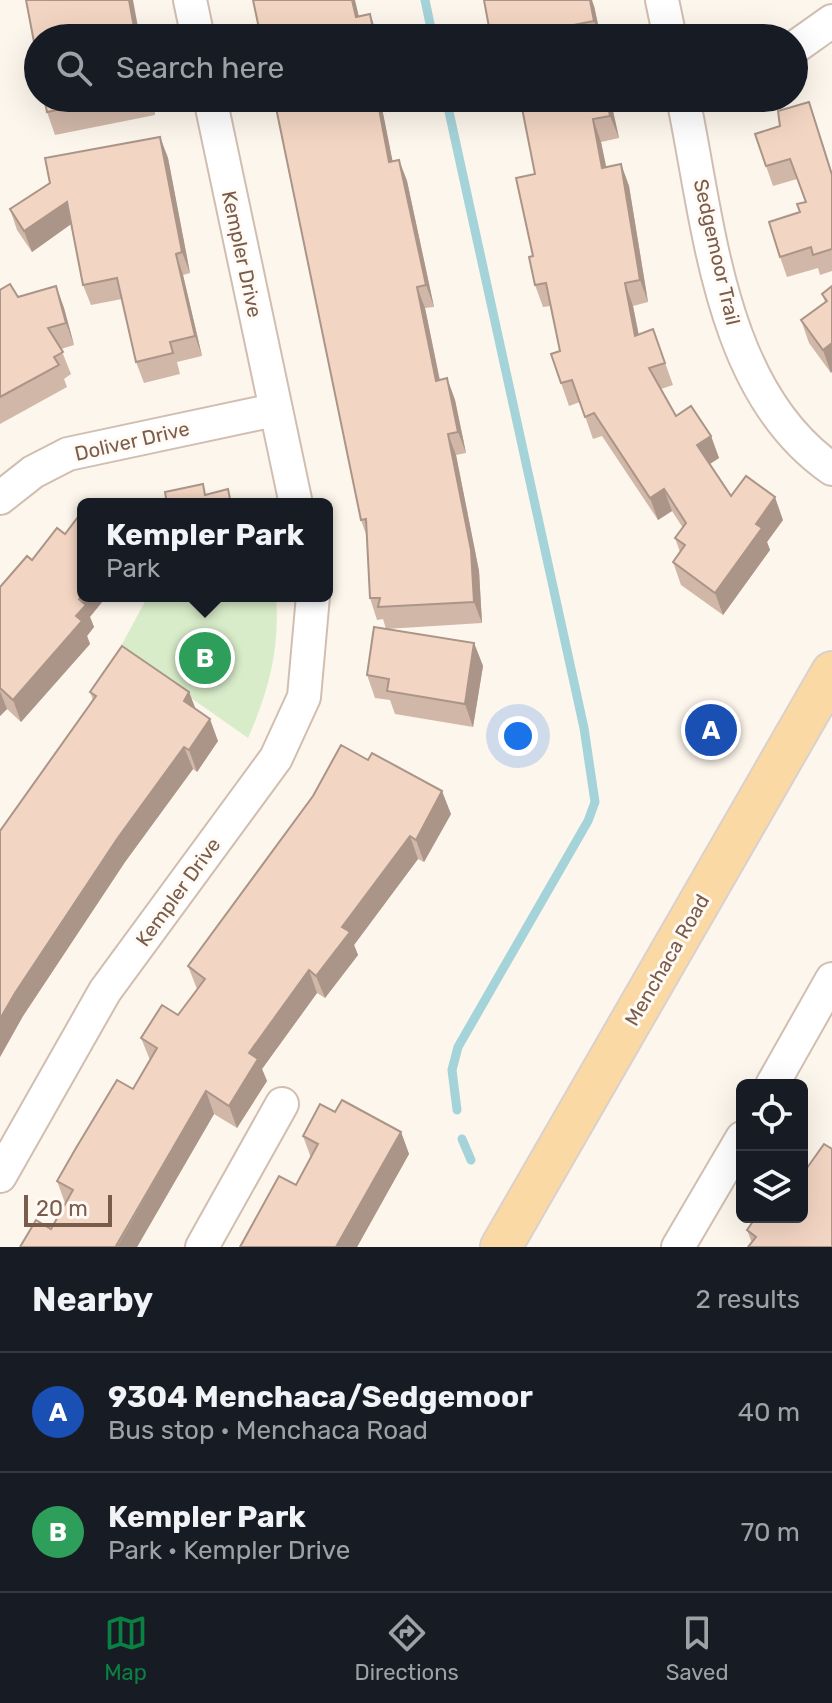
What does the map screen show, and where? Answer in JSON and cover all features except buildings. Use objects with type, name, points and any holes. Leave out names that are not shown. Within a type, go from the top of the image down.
[{"type":"main road","name":"Menchaca Road","points":[[501,1247],[832,672]]},
{"type":"street","points":[[190,0],[195,24]]},
{"type":"street","points":[[662,0],[667,24]]},
{"type":"street","points":[[808,38],[832,21]]},
{"type":"street","name":"Kempler Drive","points":[[213,112],[295,498]]},
{"type":"street","name":"Sedgemoor Trail","points":[[686,112],[728,313],[743,355],[776,415],[796,438],[832,469]]},
{"type":"street","name":"Doliver Drive","points":[[0,498],[33,472],[68,454],[274,410]]},
{"type":"street","name":"Kempler Drive","points":[[0,1176],[105,991],[276,758],[304,697],[312,602]]},
{"type":"street","points":[[775,1079],[832,979]]},
{"type":"street","points":[[202,1247],[282,1104]]},
{"type":"street","points":[[678,1247],[736,1148]]},
{"type":"green space","points":[[145,602],[276,602],[271,669],[248,738],[120,648]]},
{"type":"waterway","points":[[425,0],[430,24]]},
{"type":"waterway","points":[[449,112],[584,728],[595,802],[588,821],[458,1047],[452,1070],[457,1110]]},
{"type":"waterway","points":[[462,1139],[471,1160]]},
{"type":"place","name":"Kempler Park","points":[[205,658]]},
{"type":"place","name":"9304 Menchaca/Sedgemoor","points":[[711,730]]}]
